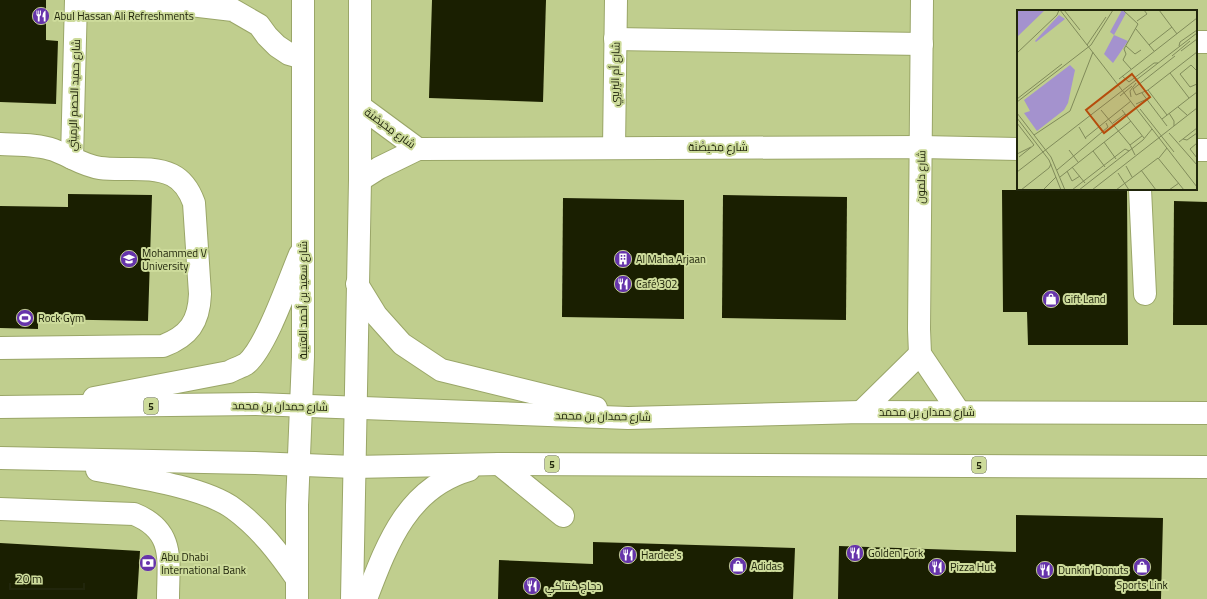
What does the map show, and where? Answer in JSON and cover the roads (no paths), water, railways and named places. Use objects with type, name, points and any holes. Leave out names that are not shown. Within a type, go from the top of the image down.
[{"type":"main road","name":"شارع سعيد بن أحمد العتيبة","points":[[297,589],[299,465],[302,407],[304,246],[303,0]]},
{"type":"main road","points":[[352,599],[361,107],[360,0]]},
{"type":"main road","name":"شارع أم اليِرَيبِي","points":[[614,148],[616,0]]},
{"type":"main road","name":"شارع دلمون","points":[[920,354],[922,0]]},
{"type":"main road","name":"شارع حميد الحصم الرميثي","points":[[0,144],[44,147],[72,158],[76,3],[182,4],[232,10],[259,25],[277,46],[289,54],[303,58]]},
{"type":"main road","points":[[615,39],[922,44]]},
{"type":"main road","name":"شارع مِحَيصْنَة","points":[[361,107],[418,149]]},
{"type":"main road","name":"شارع مِحَيصْنَة","points":[[360,180],[392,161],[418,149],[921,147],[1017,149]]},
{"type":"main road","points":[[0,348],[163,346],[176,341],[187,333],[195,321],[200,308],[195,215],[190,192],[183,183],[174,176],[163,172],[99,168],[72,158]]},
{"type":"main road","points":[[1140,190],[1145,294]]},
{"type":"main road","points":[[50,408],[116,392],[229,372],[246,364],[257,350],[266,334],[304,246]]},
{"type":"main road","points":[[357,284],[376,315],[402,344],[441,370],[568,400],[628,418]]},
{"type":"main road","points":[[861,412],[920,354],[959,412]]},
{"type":"main road","name":"شارع حمدان بن محمد","points":[[0,407],[50,408],[256,404],[302,407],[355,407],[628,418],[861,412],[1207,413]]},
{"type":"main road","name":"5","points":[[0,458],[354,467],[494,465],[1207,467]]},
{"type":"main road","points":[[47,459],[143,479],[213,497],[234,508],[250,522],[277,551],[297,589]]},
{"type":"main road","points":[[366,599],[392,539],[408,511],[421,496],[440,482],[457,474],[494,465],[563,516]]},
{"type":"main road","points":[[0,509],[134,514],[147,519],[158,529],[165,541],[168,557],[168,599]]},
{"type":"place","name":"Abul Hassan Ali Refreshments","points":[[41,16]]},
{"type":"place","name":"Mohammed V University","points":[[129,259]]},
{"type":"place","name":"Al Maha Arjaan","points":[[623,259]]},
{"type":"place","name":"Café 302","points":[[623,284]]},
{"type":"place","name":"Gift Land","points":[[1051,299]]},
{"type":"place","name":"Rock Gym","points":[[25,318]]},
{"type":"place","name":"Golden Fork","points":[[855,553]]},
{"type":"place","name":"Hardee's","points":[[628,555]]},
{"type":"place","name":"Abu Dhabi International Bank","points":[[148,563]]},
{"type":"place","name":"Adidas","points":[[738,566]]},
{"type":"place","name":"Pizza Hut","points":[[937,567]]},
{"type":"place","name":"Sports Link","points":[[1142,567]]},
{"type":"place","name":"Dunkin' Donuts","points":[[1045,570]]},
{"type":"place","name":"دجاج كنتاكي","points":[[532,586]]}]
